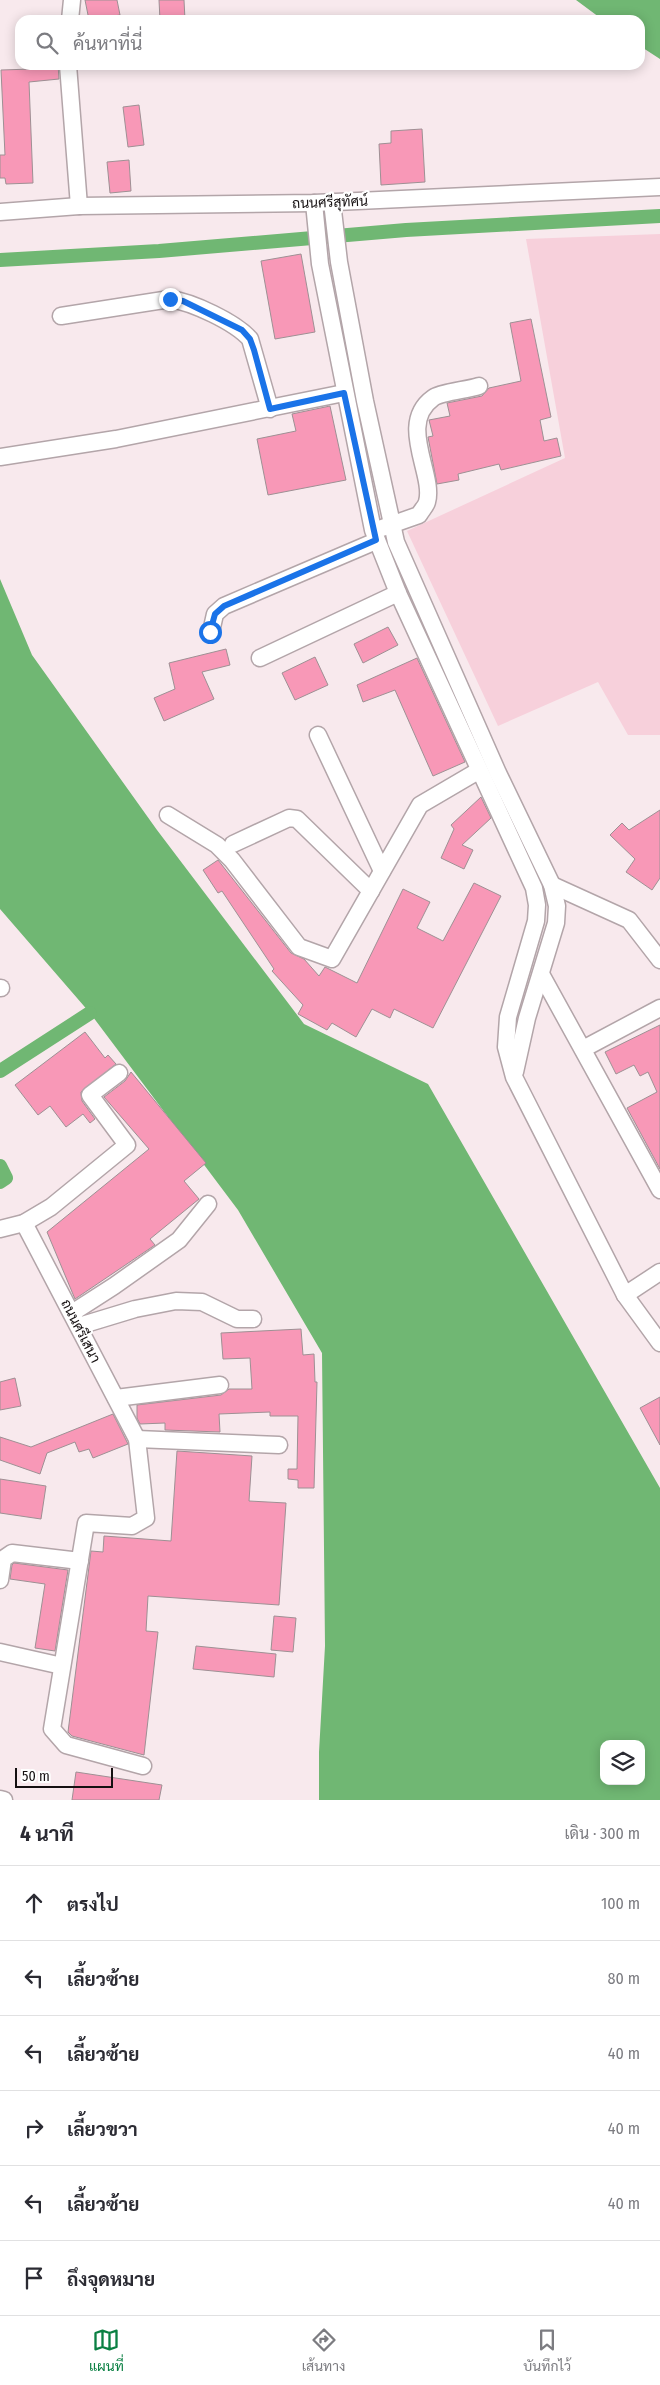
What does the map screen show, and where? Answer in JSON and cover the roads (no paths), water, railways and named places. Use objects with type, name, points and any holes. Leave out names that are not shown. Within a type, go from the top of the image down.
[{"type":"street","points":[[70,15],[72,0]]},
{"type":"street","points":[[68,70],[79,206]]},
{"type":"street","name":"ถนนศรีสุทัศน์","points":[[0,212],[79,206],[314,203],[660,187]]},
{"type":"street","points":[[332,202],[339,262],[391,526],[417,595],[552,884],[557,906],[556,923],[527,1018],[514,1077]]},
{"type":"street","points":[[314,203],[320,264],[344,393],[374,535],[478,771],[534,888],[537,905],[536,921],[508,1016],[506,1047],[514,1077],[624,1295],[660,1343]]},
{"type":"street","points":[[61,316],[170,299],[183,301],[242,330],[250,339],[270,409]]},
{"type":"street","points":[[210,632],[215,614],[224,606],[391,526],[419,515],[427,501],[417,440],[418,422],[424,407],[435,396],[479,386]]},
{"type":"street","points":[[0,456],[116,439],[344,393]]},
{"type":"street","points":[[260,658],[398,593]]},
{"type":"street","points":[[318,735],[382,871]]},
{"type":"street","points":[[168,815],[217,844],[299,947],[332,959],[420,805],[478,771]]},
{"type":"street","points":[[233,844],[289,818],[297,819],[371,892]]},
{"type":"street","points":[[552,884],[630,920],[660,960]]},
{"type":"street","points":[[541,974],[583,1049],[655,1169],[660,1190]]},
{"type":"street","points":[[583,1049],[660,1008]]},
{"type":"street","points":[[0,1229],[24,1223],[51,1207],[127,1146],[90,1096],[119,1073]]},
{"type":"street","points":[[75,1319],[114,1286],[179,1240],[208,1204]]},
{"type":"street","name":"ถนนศรีเสนา","points":[[24,1223],[137,1439]]},
{"type":"street","points":[[624,1295],[660,1272]]},
{"type":"street","points":[[75,1319],[176,1301],[202,1302],[238,1319],[253,1319]]},
{"type":"street","points":[[116,1398],[220,1384]]},
{"type":"street","points":[[143,1766],[66,1745],[52,1729],[86,1523],[132,1526],[146,1518],[137,1439],[279,1445]]},
{"type":"street","points":[[0,1580],[3,1559],[12,1553],[80,1561]]},
{"type":"street","points":[[0,1652],[62,1666]]},
{"type":"street","points":[[0,1799],[4,1800]]},
{"type":"waterway","points":[[0,260],[159,251],[406,230],[660,216]]},
{"type":"waterway","points":[[0,1071],[90,1013]]},
{"type":"waterway","points":[[0,1166],[6,1178],[0,1182]]}]
